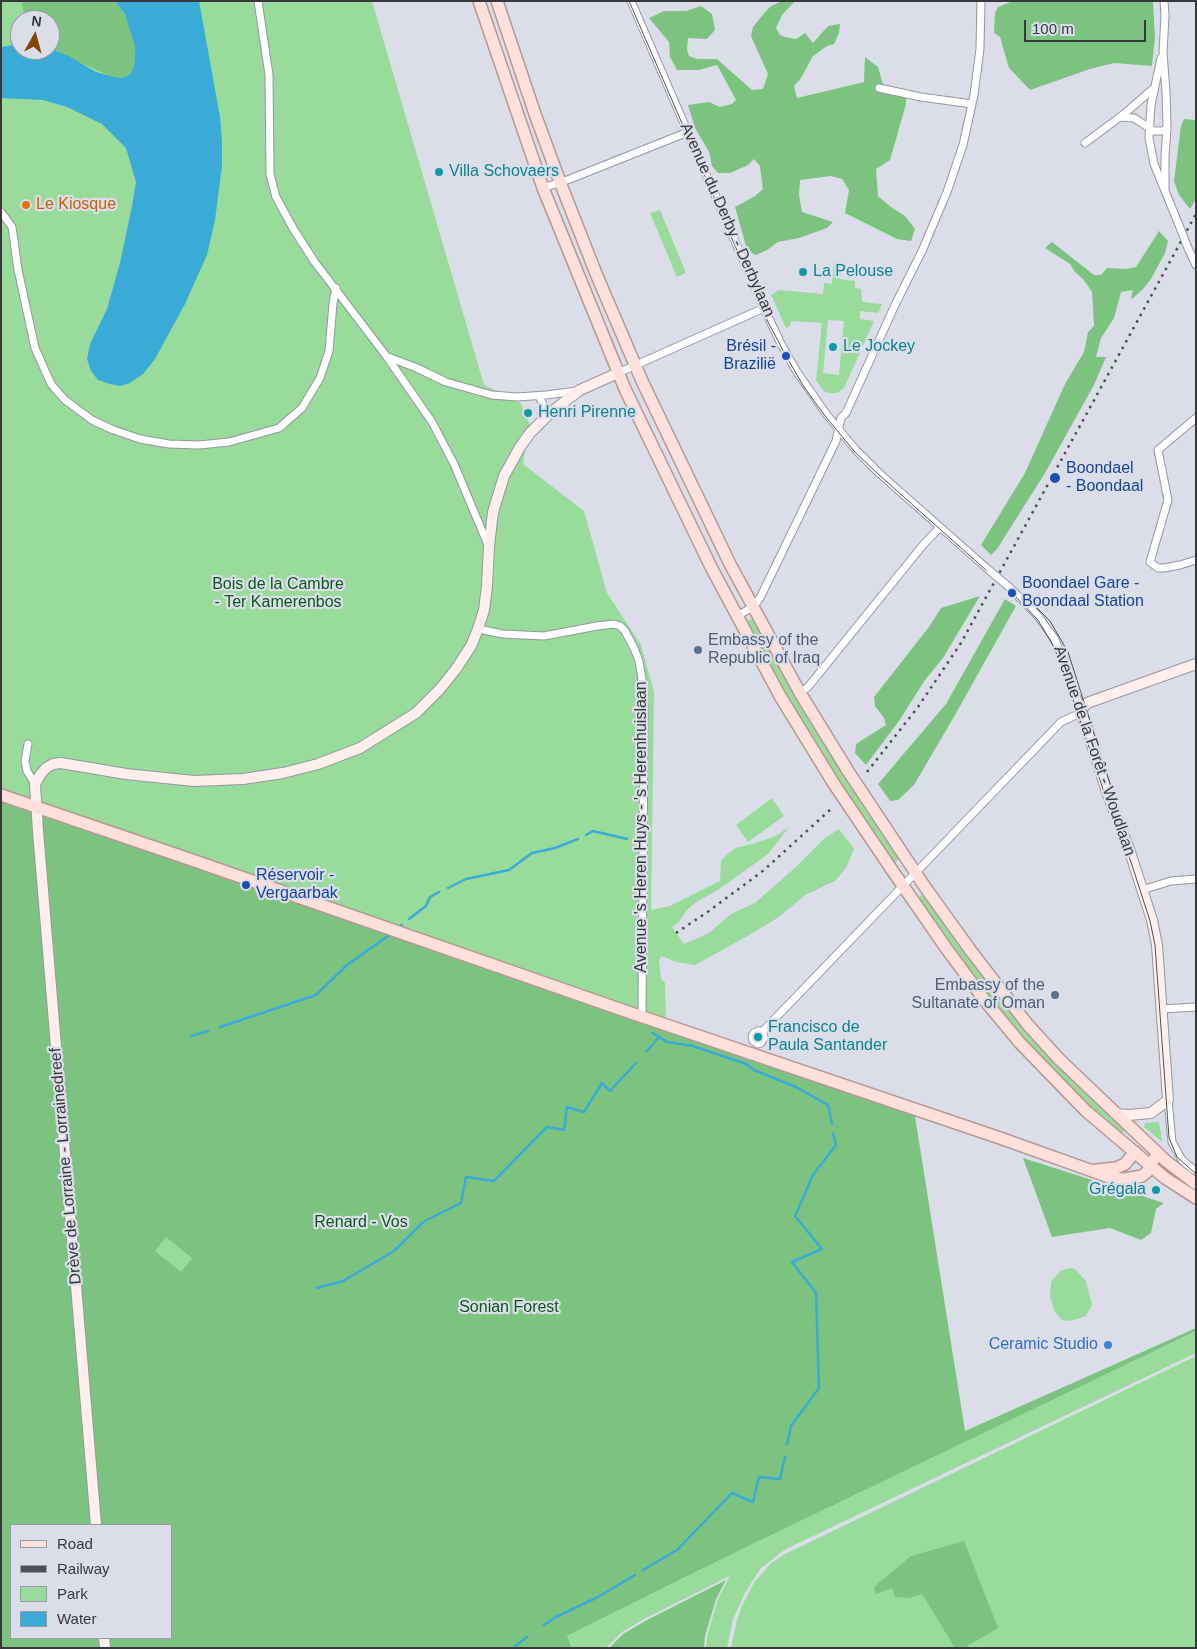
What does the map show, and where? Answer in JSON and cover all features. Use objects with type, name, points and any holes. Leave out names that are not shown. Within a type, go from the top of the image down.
[{"type":"main road","points":[[479,1],[543,188],[618,373],[679,503],[780,696],[903,887],[946,948],[1020,1044],[1086,1111],[1164,1178],[1196,1198]]},
{"type":"main road","points":[[497,1],[560,182],[635,366],[694,493],[752,607],[800,693],[848,771],[916,873],[1028,1025],[1059,1059],[1116,1114],[1182,1175],[1196,1184]]},
{"type":"main road","points":[[1,795],[1095,1170],[1112,1178],[1125,1179],[1142,1176],[1154,1161],[1155,1150]]},
{"type":"main road","points":[[1095,1170],[1116,1168],[1125,1164],[1136,1152],[1155,1150]]},
{"type":"street","points":[[258,1],[269,75],[270,174],[282,211],[314,261],[387,357],[432,422],[454,464],[489,546]]},
{"type":"street","name":"Avenue du Derby - Derbylaan","points":[[631,1],[764,308],[797,372],[838,430]]},
{"type":"street","points":[[737,616],[752,607],[760,598],[836,441],[841,418],[846,413],[895,305],[922,252],[947,192],[963,145],[972,104],[980,49],[981,1]]},
{"type":"street","points":[[1164,1],[1163,53],[1167,128],[1165,190]]},
{"type":"street","points":[[1163,53],[1154,89],[1149,138],[1154,164],[1196,265]]},
{"type":"street","points":[[879,88],[921,97],[972,104]]},
{"type":"street","points":[[1085,143],[1154,89],[1163,88],[1166,92]]},
{"type":"street","points":[[1120,117],[1134,118],[1154,131],[1160,132],[1167,128]]},
{"type":"street","points":[[543,188],[688,132]]},
{"type":"street","points":[[1152,157],[1160,162],[1165,156]]},
{"type":"street","points":[[1,212],[12,227],[18,270],[35,348],[51,384],[65,400],[92,420],[140,439],[169,444],[199,445],[229,442],[279,428],[302,408],[320,378],[329,351],[336,288]]},
{"type":"street","points":[[28,744],[25,761],[27,771],[35,784],[46,768],[53,764],[61,763],[154,778],[194,781],[243,779],[283,773],[318,764],[360,748],[387,733],[416,714],[440,689],[456,669],[470,646],[484,610],[493,512],[504,476],[530,433],[548,415],[580,390],[764,308]]},
{"type":"street","points":[[387,357],[417,368],[446,382],[500,395],[538,396],[580,390]]},
{"type":"street","points":[[538,396],[548,415]]},
{"type":"street","points":[[1196,418],[1158,450],[1168,500],[1150,562],[1158,568],[1164,568],[1196,560]]},
{"type":"street","name":"Avenue de la Forêt - Woudlaan","points":[[838,430],[879,473],[1010,587],[1043,622],[1054,638],[1081,710],[1107,792],[1142,890],[1156,938],[1172,1142],[1182,1160],[1195,1170]]},
{"type":"street","points":[[800,693],[808,687],[923,545],[940,527]]},
{"type":"street","name":"Avenue 's Heren Huys - 's Herenhuislaan","points":[[478,629],[503,634],[544,636],[614,624],[620,626],[630,640],[639,661],[644,710],[642,764],[642,1016]]},
{"type":"street","points":[[763,1031],[1061,722],[1076,715],[1087,703],[1196,664]]},
{"type":"street","name":"Drève de Lorraine - Lorrainedreef","points":[[35,784],[96,1524]]},
{"type":"street","points":[[1142,890],[1171,881],[1196,879]]},
{"type":"street","points":[[1161,1009],[1196,1007]]},
{"type":"street","points":[[1116,1114],[1151,1113],[1168,1100]]},
{"type":"street","points":[[1182,1175],[1195,1170]]},
{"type":"green space","name":"Bois de la Cambre - Ter Kamerenbos","points":[[1,1],[372,1],[484,385],[520,402],[535,436],[525,450],[523,464],[584,511],[607,593],[641,645],[654,692],[651,910],[670,906],[720,881],[721,860],[735,848],[776,836],[789,827],[768,854],[718,890],[696,902],[686,911],[679,922],[672,927],[684,944],[709,933],[731,914],[755,903],[825,838],[839,829],[854,849],[846,868],[835,881],[805,895],[779,917],[744,938],[695,965],[676,962],[662,956],[659,960],[661,979],[665,983],[666,1024],[172,1524],[1,793]]},
{"type":"green space","points":[[22,1],[115,1],[125,14],[131,29],[135,46],[135,59],[132,71],[128,76],[121,78],[110,76],[60,54],[60,10],[23,10]]},
{"type":"green space","points":[[782,1],[795,1],[782,15],[776,28],[780,35],[785,37],[796,39],[805,33],[813,43],[828,26],[840,24],[839,33],[834,44],[827,46],[813,56],[801,78],[794,86],[797,98],[864,82],[865,57],[878,67],[884,88],[906,95],[906,104],[890,160],[876,169],[878,196],[905,216],[915,229],[911,241],[897,239],[845,213],[849,190],[842,179],[831,176],[800,180],[799,195],[802,212],[833,222],[827,228],[799,238],[778,242],[756,255],[746,246],[735,207],[755,196],[763,189],[760,166],[754,159],[748,165],[730,173],[718,173],[712,166],[709,152],[695,128],[688,105],[709,102],[720,107],[732,104],[736,100],[717,65],[699,70],[677,70],[670,57],[669,42],[649,18],[664,11],[686,11],[701,6],[712,14],[715,30],[707,39],[688,38],[687,50],[689,56],[697,59],[717,59],[752,90],[763,89],[768,74],[751,36],[753,27],[765,12],[771,6]]},
{"type":"green space","points":[[1013,1],[1153,1],[1155,37],[1152,66],[1114,63],[1090,69],[1030,90],[1009,68],[1000,37],[994,33],[995,13],[998,7]]},
{"type":"green space","points":[[1184,119],[1196,120],[1196,199],[1190,209],[1179,195],[1174,181],[1181,126]]},
{"type":"green space","points":[[660,210],[686,273],[677,277],[650,213]]},
{"type":"green space","points":[[1159,231],[1168,241],[1165,253],[1151,279],[1132,299],[1133,290],[1121,292],[1114,318],[1101,338],[1096,357],[1106,357],[1094,385],[1045,473],[997,549],[991,555],[981,545],[1025,473],[1065,384],[1084,352],[1088,332],[1094,326],[1092,292],[1070,264],[1045,248],[1052,242],[1094,275],[1101,275],[1107,268],[1126,269],[1136,267]]},
{"type":"green space","points":[[842,261],[840,279],[855,281],[855,288],[861,289],[862,302],[882,304],[878,313],[860,311],[860,319],[874,321],[844,388],[837,393],[829,393],[825,392],[816,381],[822,323],[791,321],[790,326],[786,328],[771,295],[779,290],[823,294],[824,283],[832,284],[834,262]],"holes":[[[828,320],[844,321],[839,375],[823,373]]]},
{"type":"green space","points":[[980,596],[943,658],[925,680],[899,721],[866,765],[855,753],[856,744],[886,725],[884,718],[875,706],[874,697],[929,627],[941,608]]},
{"type":"green space","points":[[1005,599],[1016,606],[955,715],[914,785],[898,800],[890,801],[878,784],[946,704]]},
{"type":"green space","points":[[753,618],[901,858],[892,864],[860,817],[783,691],[746,622]]},
{"type":"green space","name":"Sonian Forest","points":[[1,793],[914,1110],[965,1431],[1196,1328],[1196,1331],[734,1553],[567,1636],[572,1648],[1,1648]],"holes":[[[166,1237],[192,1258],[181,1272],[155,1251]]]},
{"type":"green space","points":[[772,798],[784,816],[748,842],[736,825]]},
{"type":"green space","points":[[925,893],[957,937],[1126,1129],[1120,1135],[1074,1094],[1008,1022],[916,899]]},
{"type":"green space","points":[[1159,1122],[1161,1141],[1144,1127],[1145,1123]]},
{"type":"green space","points":[[1023,1158],[1164,1203],[1156,1209],[1151,1233],[1141,1240],[1110,1228],[1052,1237]]},
{"type":"green space","points":[[1070,1268],[1075,1269],[1086,1281],[1092,1305],[1086,1316],[1070,1321],[1062,1320],[1055,1312],[1050,1297],[1051,1282],[1060,1271]]},
{"type":"green space","points":[[1196,1331],[1196,1353],[784,1550],[760,1569],[745,1593],[733,1619],[727,1648],[706,1648],[707,1636],[718,1599],[730,1576],[646,1618],[622,1632],[606,1648],[572,1648],[567,1636],[734,1553]]},
{"type":"green space","points":[[1196,1356],[1196,1648],[731,1648],[737,1620],[754,1583],[771,1563],[785,1554]]},
{"type":"green space","points":[[964,1541],[998,1628],[964,1648],[955,1648],[922,1594],[908,1598],[895,1597],[892,1588],[876,1594],[874,1587],[911,1556]]},
{"type":"green space","points":[[726,1580],[716,1599],[705,1636],[704,1648],[609,1648],[623,1634],[647,1620]]},
{"type":"water","points":[[115,1],[199,1],[220,117],[222,166],[215,220],[207,255],[185,304],[155,359],[143,374],[130,383],[120,386],[98,380],[91,371],[87,359],[90,344],[107,309],[120,263],[132,206],[136,182],[126,148],[102,124],[67,107],[43,100],[1,98],[1,47],[10,46],[10,60],[60,60],[60,53],[96,72],[121,78],[128,76],[132,71],[135,60],[135,46],[125,14]]},
{"type":"waterway","points":[[586,835],[593,831],[627,839]]},
{"type":"waterway","points":[[448,888],[466,879],[509,870],[532,853],[555,848],[578,839]]},
{"type":"waterway","points":[[409,919],[426,906],[430,897],[439,892]]},
{"type":"waterway","points":[[220,1027],[316,995],[347,965],[388,936]]},
{"type":"waterway","points":[[191,1036],[208,1031]]},
{"type":"waterway","points":[[653,1033],[667,1042],[693,1046],[746,1064],[754,1070],[796,1087],[828,1105],[832,1124]]},
{"type":"waterway","points":[[647,1051],[659,1037]]},
{"type":"waterway","points":[[317,1288],[343,1281],[394,1251],[423,1222],[461,1203],[466,1177],[494,1181],[547,1127],[564,1130],[567,1107],[584,1112],[602,1083],[610,1091],[636,1063]]},
{"type":"waterway","points":[[787,1444],[791,1426],[819,1388],[816,1293],[792,1262],[822,1249],[795,1216],[813,1175],[836,1145],[833,1133]]},
{"type":"waterway","points":[[643,1570],[677,1550],[732,1493],[753,1502],[759,1477],[780,1479],[785,1457]]},
{"type":"waterway","points":[[544,1625],[635,1575]]},
{"type":"waterway","points":[[513,1648],[527,1637]]},
{"type":"tram line","points":[[629,1],[768,322],[804,387],[854,451],[1014,595],[1038,620],[1054,647],[1111,813],[1131,862],[1150,921],[1155,945],[1169,1138],[1177,1157],[1196,1174]]},
{"type":"tram line","points":[[1024,595],[1050,621],[1068,652],[1124,828]]},
{"type":"railway","points":[[867,772],[918,707],[961,643],[1196,214]]},
{"type":"railway","points":[[676,933],[764,870],[831,809]]},
{"type":"place","name":"Villa Schovaers","points":[[439,172]]},
{"type":"place","name":"Le Kiosque","points":[[26,205]]},
{"type":"place","name":"La Pelouse","points":[[803,272]]},
{"type":"place","name":"Le Jockey","points":[[833,347]]},
{"type":"place","name":"Brésil - Brazilië","points":[[786,356]]},
{"type":"place","name":"Henri Pirenne","points":[[528,413]]},
{"type":"place","name":"Boondael - Boondaal","points":[[1055,478]]},
{"type":"place","name":"Boondael Gare - Boondaal Station","points":[[1012,593]]},
{"type":"place","name":"Embassy of the Republic of Iraq","points":[[698,650]]},
{"type":"place","name":"Réservoir - Vergaarbak","points":[[246,885]]},
{"type":"place","name":"Embassy of the Sultanate of Oman","points":[[1055,995]]},
{"type":"place","name":"Francisco de Paula Santander","points":[[758,1037]]},
{"type":"place","name":"Grégala","points":[[1156,1190]]},
{"type":"place","name":"Ceramic Studio","points":[[1108,1345]]},
{"type":"park label","name":"Renard - Vos","points":[[361,1223]]}]
